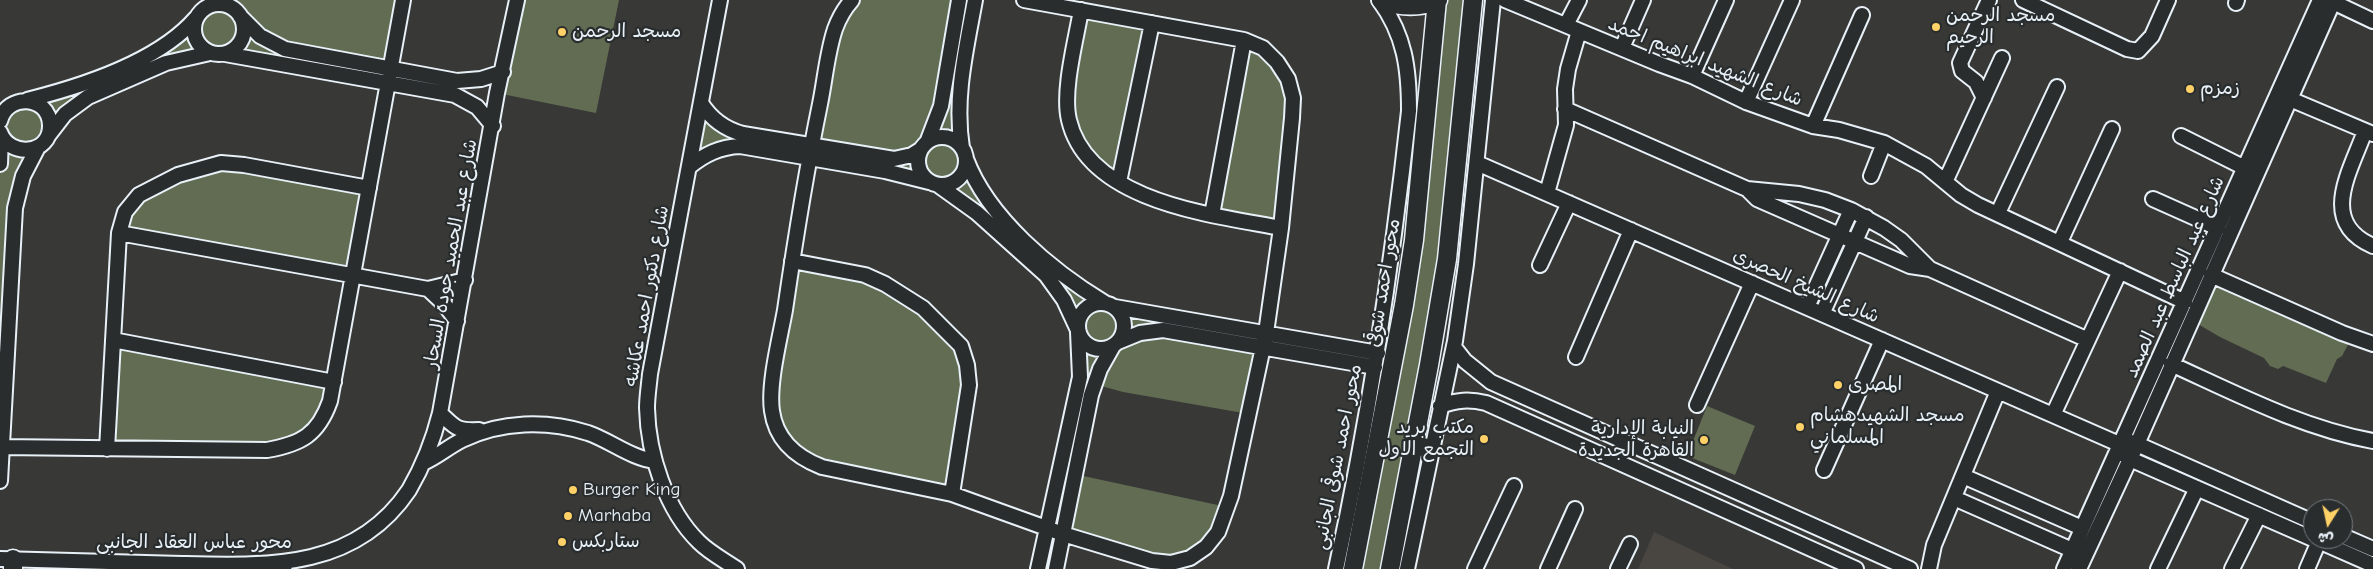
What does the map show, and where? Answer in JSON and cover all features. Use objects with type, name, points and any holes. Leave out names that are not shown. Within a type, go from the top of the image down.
[{"type":"main road","points":[[1380,0],[1407,6],[1437,0]]},
{"type":"main road","name":"محور احمد شوقى","points":[[1353,569],[1362,480],[1404,311],[1414,240],[1437,0]]},
{"type":"main road","points":[[1390,569],[1447,259],[1473,0]]},
{"type":"main road","points":[[1414,445],[1432,448]]},
{"type":"street","points":[[1,447],[267,450],[292,445],[305,438],[321,421],[330,401],[334,382],[403,0]]},
{"type":"street","name":"شارع عبد الحميد جوده السحار","points":[[399,506],[423,463],[440,413],[498,93],[517,0]]},
{"type":"street","name":"شارع دكتور احمد عكاشه","points":[[720,0],[650,374],[647,407],[650,438],[655,461],[670,499],[690,533],[706,548],[737,569]]},
{"type":"street","points":[[852,0],[843,11],[835,31],[792,261],[771,395],[776,426],[783,440],[794,452],[807,461],[822,467],[952,494],[1063,534],[1152,562],[1171,563],[1190,558],[1206,547],[1218,532],[1231,496],[1264,347],[1281,228],[1292,98],[1288,79],[1278,62],[1263,48],[1244,40],[1024,0]]},
{"type":"street","points":[[959,0],[941,106],[924,145],[918,168],[934,184],[976,213],[1046,275],[1064,300],[1082,340],[1097,349],[1116,344],[1140,332],[1163,330],[1375,367]]},
{"type":"street","points":[[701,103],[714,120],[732,131],[934,184],[952,183],[963,173],[964,154],[959,117],[960,85],[975,0]]},
{"type":"street","name":"محور احمد شوقى الجانبى","points":[[1336,569],[1362,480],[1375,367],[1390,274],[1406,137],[1409,85],[1400,39],[1392,18],[1380,0]]},
{"type":"street","points":[[1407,569],[1454,347],[1466,264],[1493,0]]},
{"type":"street","name":"شارع الشهيد ابراهيم احمد","points":[[1505,0],[1692,76],[1746,102],[1813,126],[1839,130],[1884,143],[1926,166],[1961,195],[2185,302]]},
{"type":"street","points":[[1547,193],[1566,125],[1565,109],[1568,69],[1573,28],[1579,0]]},
{"type":"street","points":[[1622,48],[1643,0]]},
{"type":"street","points":[[1692,76],[1726,0]]},
{"type":"street","points":[[1746,102],[1792,0]]},
{"type":"street","points":[[1984,98],[1976,82],[1962,71],[1960,63],[1989,0]]},
{"type":"street","points":[[2023,0],[2127,49],[2138,51],[2152,36],[2168,0]]},
{"type":"street","points":[[2329,1],[2373,21]]},
{"type":"street","name":"شارع عبد الباسط عبد الصمد","points":[[2079,569],[2130,460],[2290,99],[2329,1]]},
{"type":"street","name":"شارع عبد الباسط عبد الصمد","points":[[2064,569],[2245,168],[2329,1]]},
{"type":"street","points":[[0,121],[7,107],[21,101],[81,84],[146,56],[174,40],[202,9],[211,5],[221,4],[238,9],[260,36],[285,49],[389,76],[461,98],[477,107],[493,126]]},
{"type":"street","points":[[202,9],[194,28],[195,38],[201,47],[210,53]]},
{"type":"street","points":[[225,54],[232,51],[242,39],[244,31],[238,9]]},
{"type":"street","points":[[1081,10],[1067,98],[1068,120],[1076,140],[1087,155],[1100,168],[1119,182],[1148,198],[1179,209],[1281,228]]},
{"type":"street","points":[[1813,126],[1862,15]]},
{"type":"street","points":[[1119,182],[1152,23]]},
{"type":"street","points":[[1212,215],[1244,40]]},
{"type":"street","points":[[0,481],[15,208],[23,176],[38,147],[65,114],[88,96],[166,63],[210,53],[389,76],[457,81],[481,79],[503,72]]},
{"type":"street","points":[[1945,182],[2002,58]]},
{"type":"street","points":[[1998,214],[2057,87]]},
{"type":"street","points":[[2290,99],[2369,132],[2341,204],[2342,218],[2349,230],[2359,239],[2373,246]]},
{"type":"street","points":[[0,102],[21,101],[36,103],[44,109],[49,117],[50,127],[48,136]]},
{"type":"street","points":[[1565,109],[1746,189],[1757,199],[1910,266],[1930,269],[2088,340]]},
{"type":"street","points":[[2060,242],[2112,128]]},
{"type":"street","points":[[1,134],[8,144],[17,150],[28,151],[38,147]]},
{"type":"street","points":[[0,164],[1,134]]},
{"type":"street","points":[[2181,136],[2245,168]]},
{"type":"street","points":[[689,167],[707,154],[729,147],[740,146],[894,159],[903,158],[936,137],[951,138],[964,154],[980,189],[999,216],[1054,267],[1120,312],[1125,328],[1100,369],[1091,395],[1056,569]]},
{"type":"street","points":[[1871,176],[1884,143]]},
{"type":"street","points":[[107,449],[119,233],[126,212],[139,195],[178,175],[221,163],[244,165],[368,188]]},
{"type":"street","name":"شارع الشيخ الحصرى","points":[[1477,163],[2119,444],[2131,442],[2137,444],[2303,518]]},
{"type":"street","points":[[1746,189],[1799,194],[1851,210],[1866,217],[1901,240],[1930,269]]},
{"type":"street","points":[[2153,199],[2218,228]]},
{"type":"street","points":[[1540,265],[1569,203]]},
{"type":"street","points":[[1807,307],[1851,210]]},
{"type":"street","points":[[1822,314],[1866,217]]},
{"type":"street","points":[[1576,357],[1631,230]]},
{"type":"street","points":[[119,233],[428,289],[465,280]]},
{"type":"street","points":[[792,261],[865,275],[886,284],[937,319],[961,346],[967,365],[969,385],[952,494]]},
{"type":"street","points":[[2053,415],[2120,271]]},
{"type":"street","points":[[2211,275],[2342,333],[2373,344]]},
{"type":"street","points":[[1697,405],[1752,283]]},
{"type":"street","points":[[428,289],[444,304],[457,321]]},
{"type":"street","points":[[1038,569],[1080,377],[1078,330],[1082,312],[1096,303],[1378,353]]},
{"type":"street","points":[[113,340],[334,382]]},
{"type":"street","points":[[1824,470],[1882,340]]},
{"type":"street","points":[[1454,347],[1465,361],[1492,382],[1910,569]]},
{"type":"street","points":[[2171,364],[2303,423],[2346,436],[2373,441]]},
{"type":"street","points":[[1929,569],[1932,552],[1998,391]]},
{"type":"street","points":[[1440,406],[1455,401],[1470,400],[1486,403],[1856,569]]},
{"type":"street","points":[[1534,423],[1542,404]]},
{"type":"street","points":[[440,413],[451,425],[460,430],[484,430],[532,424],[569,428],[605,440],[637,458],[655,461]]},
{"type":"street","points":[[423,463],[484,430]]},
{"type":"street","points":[[2119,444],[2125,456],[2130,460],[2303,535]]},
{"type":"street","points":[[1963,476],[2082,528]]},
{"type":"street","points":[[1475,569],[1514,486]]},
{"type":"street","points":[[2158,569],[2197,488]]},
{"type":"street","points":[[1954,498],[2072,550]]},
{"type":"street","name":"محور عباس العقاد الجانبى","points":[[9,562],[283,567],[325,558],[353,547],[378,530],[399,506]]},
{"type":"street","points":[[1548,569],[1575,509]]},
{"type":"street","points":[[2232,569],[2259,515]]},
{"type":"street","points":[[2353,540],[2373,549]]},
{"type":"street","points":[[1618,569],[1630,544]]},
{"type":"street","points":[[2307,569],[2313,549]]},
{"type":"street","points":[[2336,549],[2373,565]]},
{"type":"shaded area","points":[[1654,532],[1733,569],[1638,569]]},
{"type":"green space","points":[[206,0],[403,0],[388,82],[210,53],[88,97],[23,176],[0,447],[0,102],[15,102],[147,56],[196,18]]},
{"type":"green space","points":[[516,0],[619,0],[596,113],[497,93]]},
{"type":"green space","points":[[852,0],[975,0],[962,148],[999,216],[1105,303],[1266,333],[1249,414],[1123,392],[1094,384],[1074,474],[1227,507],[1218,532],[1171,563],[1047,528],[1081,362],[1064,300],[938,185],[740,146],[698,160],[701,103],[714,120],[812,146],[835,31]]},
{"type":"green space","points":[[1381,0],[1473,0],[1447,259],[1390,569],[1353,569],[1385,410],[1437,2]]},
{"type":"green space","points":[[1081,10],[1152,23],[1119,182],[1100,168],[1069,119]]},
{"type":"green space","points":[[1244,40],[1288,79],[1281,228],[1212,215]]},
{"type":"green space","points":[[221,163],[369,188],[353,275],[119,233],[139,195]]},
{"type":"green space","points":[[792,261],[865,275],[923,308],[967,365],[952,494],[837,470],[794,452],[772,410]]},
{"type":"green space","points":[[2211,275],[2352,337],[2342,356],[2337,359],[2326,383],[2283,366],[2278,369],[2270,366],[2264,358],[2220,337],[2191,320]]},
{"type":"green space","points":[[113,340],[334,382],[330,401],[292,445],[107,449]]},
{"type":"green space","points":[[1707,406],[1755,426],[1735,475],[1687,456]]},
{"type":"place","name":"مسجد الرحمن الرحيم","points":[[1936,27]]},
{"type":"place","name":"مسجد الرحمن","points":[[562,32]]},
{"type":"place","name":"زمزم","points":[[2190,89]]},
{"type":"place","name":"المصرى","points":[[1838,385]]},
{"type":"place","name":"مسجد الشهيدهشام المسلماني","points":[[1800,427]]},
{"type":"place","name":"مكتب بريد التجمع الاول","points":[[1484,439]]},
{"type":"place","name":"النيابة الإدارية القاهرة الجديدة","points":[[1704,440]]},
{"type":"place","name":"Burger King","points":[[573,490]]},
{"type":"place","name":"Marhaba","points":[[568,516]]},
{"type":"place","name":"ستاربكس","points":[[562,542]]}]
